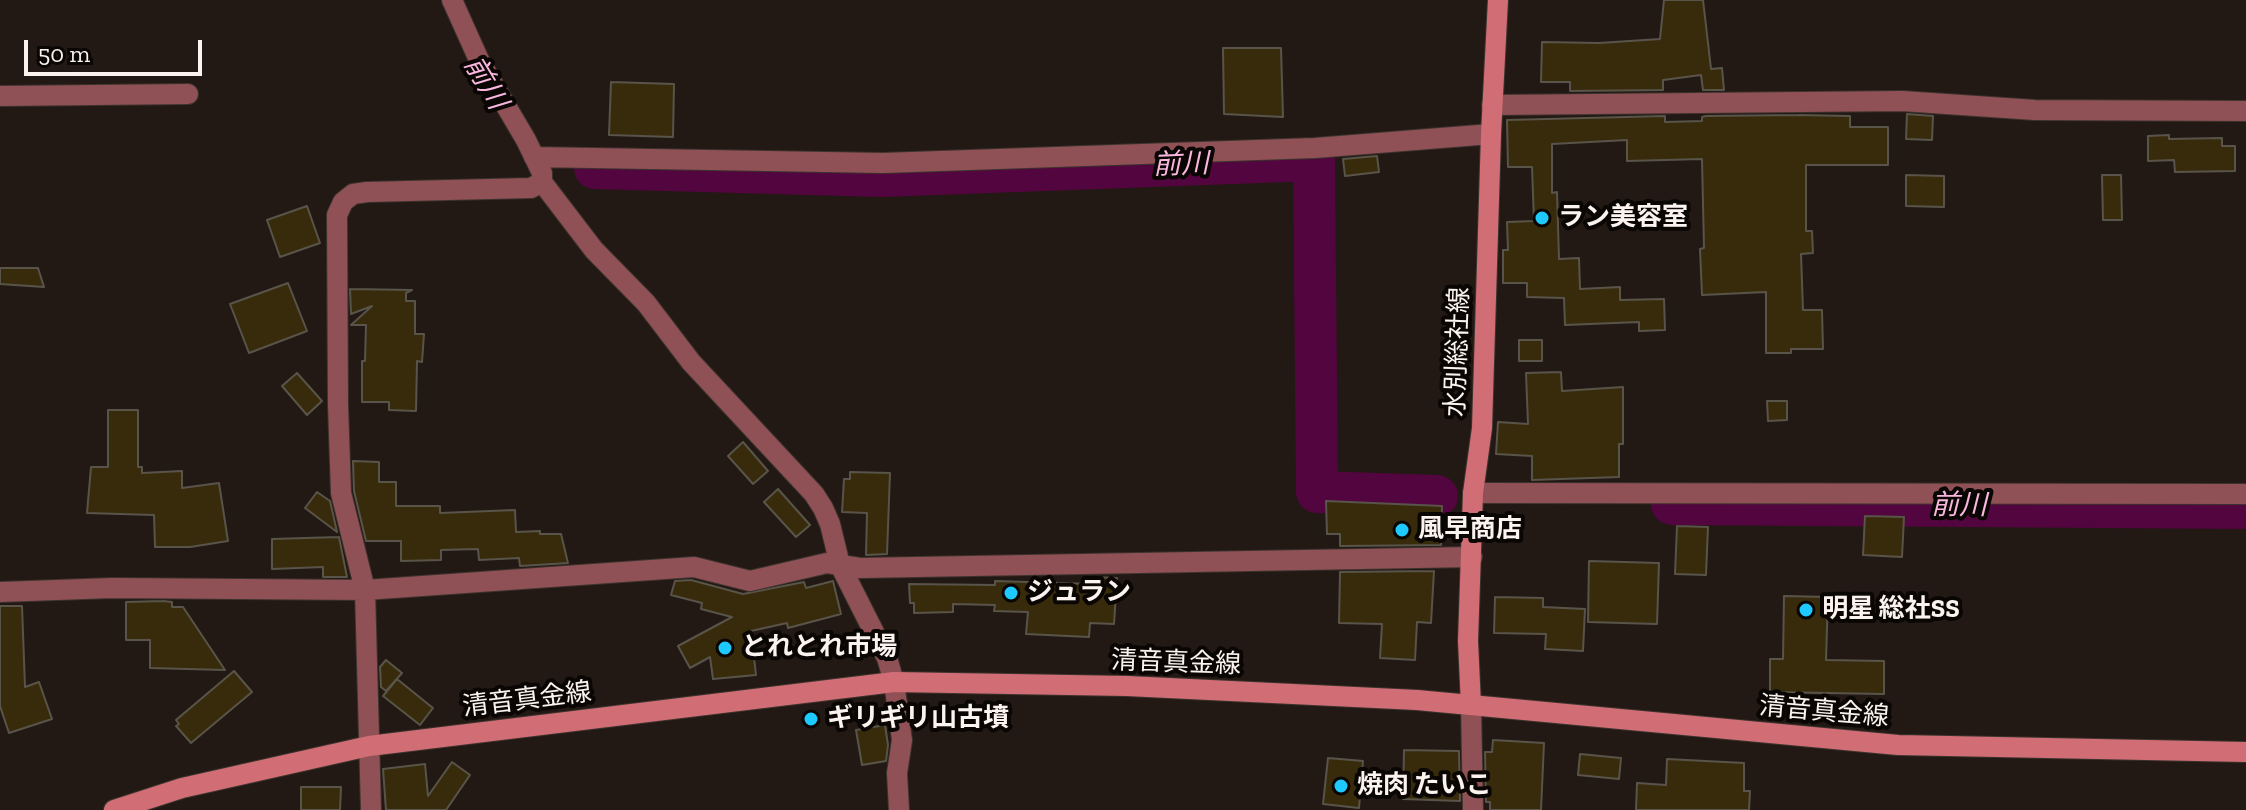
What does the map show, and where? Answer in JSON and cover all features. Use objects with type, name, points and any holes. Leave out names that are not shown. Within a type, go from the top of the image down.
[{"type":"main road","name":"水別総社線","points":[[1471,705],[1468,641],[1473,493],[1482,428],[1498,0]]},
{"type":"main road","name":"清音真金線","points":[[114,810],[182,788],[369,746],[894,682],[1127,686],[1471,705],[1898,745],[2246,752]]},
{"type":"street","points":[[452,0],[479,60],[542,173],[542,182],[594,250],[646,303],[691,362],[814,494],[830,524],[840,565],[887,658],[894,682],[902,740],[897,773],[899,810]]},
{"type":"street","points":[[0,96],[188,94]]},
{"type":"street","points":[[1492,105],[1902,101],[2035,110],[2246,111]]},
{"type":"street","points":[[534,157],[883,163],[1315,148],[1491,134]]},
{"type":"street","points":[[371,810],[365,590],[341,493],[337,215],[343,202],[353,194],[531,188],[542,182]]},
{"type":"street","points":[[1473,493],[2246,494]]},
{"type":"street","points":[[0,592],[112,588],[303,587],[365,590],[694,567],[750,581],[818,565],[876,567],[1472,557]]},
{"type":"street","points":[[1471,705],[1473,810]]},
{"type":"building","points":[[1664,0],[1703,0],[1711,69],[1722,68],[1724,90],[1703,90],[1701,75],[1663,80],[1663,90],[1570,91],[1570,82],[1541,82],[1542,42],[1599,43],[1660,39]]},
{"type":"building","points":[[1223,48],[1281,48],[1283,117],[1224,114]]},
{"type":"building","points":[[611,82],[674,84],[673,137],[609,135]]},
{"type":"building","points":[[1907,114],[1933,116],[1932,140],[1906,139]]},
{"type":"building","points":[[1665,116],[1665,122],[1702,121],[1702,117],[1706,116],[1850,116],[1850,127],[1888,127],[1888,165],[1806,165],[1806,231],[1812,231],[1813,253],[1801,254],[1803,310],[1822,310],[1823,349],[1766,353],[1766,292],[1702,295],[1702,159],[1627,161],[1627,140],[1552,144],[1552,193],[1557,192],[1559,259],[1579,258],[1580,289],[1620,287],[1620,300],[1664,299],[1665,330],[1639,331],[1639,322],[1565,325],[1564,298],[1527,297],[1527,283],[1503,283],[1503,250],[1508,250],[1507,222],[1534,221],[1532,167],[1508,167],[1507,120]]},
{"type":"building","points":[[2169,135],[2169,139],[2222,138],[2222,146],[2235,146],[2235,171],[2175,172],[2174,160],[2148,161],[2148,136]]},
{"type":"building","points":[[1377,156],[1379,172],[1345,176],[1343,159]]},
{"type":"building","points":[[1906,175],[1944,176],[1944,207],[1906,206]]},
{"type":"building","points":[[2102,175],[2121,175],[2122,220],[2103,220]]},
{"type":"building","points":[[307,206],[320,243],[280,257],[267,220]]},
{"type":"building","points":[[0,268],[38,268],[44,287],[0,284]]},
{"type":"building","points":[[288,283],[307,331],[249,353],[230,304]]},
{"type":"building","points":[[350,289],[412,290],[406,293],[406,301],[415,301],[415,334],[424,334],[422,362],[417,361],[416,411],[389,410],[389,402],[362,402],[366,325],[351,325],[372,306],[351,314]]},
{"type":"building","points":[[1519,340],[1542,340],[1542,361],[1519,361]]},
{"type":"building","points":[[1561,372],[1562,391],[1623,387],[1623,444],[1619,444],[1619,477],[1532,480],[1532,456],[1496,454],[1498,422],[1528,424],[1526,373]]},
{"type":"building","points":[[297,373],[322,401],[307,415],[282,386]]},
{"type":"building","points":[[1767,401],[1787,401],[1787,420],[1768,421]]},
{"type":"building","points":[[108,410],[138,410],[138,467],[142,467],[142,473],[182,471],[182,488],[219,483],[228,541],[190,547],[155,547],[154,515],[87,513],[91,467],[108,467]]},
{"type":"building","points":[[743,442],[768,471],[753,484],[728,456]]},
{"type":"building","points":[[353,461],[379,462],[379,482],[396,482],[396,506],[440,506],[440,513],[515,510],[516,532],[561,534],[568,563],[520,566],[519,558],[479,560],[478,549],[441,550],[441,560],[401,561],[401,541],[366,541],[354,491]]},
{"type":"building","points":[[850,472],[890,473],[887,554],[866,555],[867,513],[842,512],[844,479],[850,479]]},
{"type":"building","points":[[778,489],[810,525],[796,537],[764,502]]},
{"type":"building","points":[[317,492],[330,501],[337,532],[305,508]]},
{"type":"building","points":[[1326,501],[1442,506],[1441,545],[1340,546],[1340,534],[1327,534]]},
{"type":"building","points":[[1865,516],[1904,517],[1902,557],[1863,555]]},
{"type":"building","points":[[1677,526],[1708,527],[1706,575],[1675,574]]},
{"type":"building","points":[[339,537],[347,577],[323,577],[323,567],[272,569],[272,539]]},
{"type":"building","points":[[1589,561],[1659,563],[1657,624],[1588,622]]},
{"type":"building","points":[[1434,571],[1431,623],[1417,622],[1415,660],[1380,658],[1382,624],[1339,623],[1340,572]]},
{"type":"building","points":[[1092,577],[1117,578],[1114,624],[1090,623],[1089,637],[1026,634],[1028,612],[994,611],[995,605],[953,604],[953,612],[914,613],[914,603],[910,603],[909,584],[995,585],[995,581],[1092,584]]},
{"type":"building","points":[[691,580],[743,594],[804,582],[806,588],[833,581],[841,614],[788,628],[787,623],[751,631],[756,675],[713,679],[710,657],[690,668],[678,646],[732,617],[701,609],[702,603],[671,595],[675,581]]},
{"type":"building","points":[[1784,596],[1828,597],[1826,660],[1884,661],[1884,694],[1770,692],[1770,659],[1783,659]]},
{"type":"building","points":[[1495,597],[1543,598],[1543,607],[1585,609],[1583,651],[1545,649],[1546,634],[1494,633]]},
{"type":"building","points":[[126,602],[172,602],[172,607],[183,607],[225,670],[150,668],[150,640],[126,640]]},
{"type":"building","points":[[0,606],[22,606],[25,687],[39,682],[52,719],[9,733],[0,706]]},
{"type":"building","points":[[386,660],[402,673],[386,691],[381,687],[380,667]]},
{"type":"building","points":[[234,671],[252,692],[191,743],[176,726],[179,724],[176,720]]},
{"type":"building","points":[[397,679],[433,708],[420,725],[383,696]]},
{"type":"building","points":[[885,725],[888,745],[886,761],[862,765],[856,730]]},
{"type":"building","points":[[1493,740],[1544,743],[1541,810],[1490,810],[1490,802],[1486,802],[1485,752],[1492,752]]},
{"type":"building","points":[[1404,750],[1459,751],[1460,801],[1403,799]]},
{"type":"building","points":[[1580,754],[1621,758],[1619,779],[1578,775]]},
{"type":"building","points":[[1328,758],[1363,761],[1359,808],[1323,804]]},
{"type":"building","points":[[1667,759],[1744,763],[1744,791],[1750,791],[1749,810],[1636,810],[1637,783],[1666,785]]},
{"type":"building","points":[[452,762],[470,775],[446,810],[386,810],[383,769],[425,764],[428,796]]},
{"type":"building","points":[[301,787],[341,787],[340,810],[301,810]]},
{"type":"waterway","name":"前川","points":[[595,168],[882,176],[1314,160],[1317,492],[1437,496]]},
{"type":"waterway","name":"前川","points":[[1672,504],[2246,508]]},
{"type":"place","name":"ラン美容室","points":[[1542,218]]},
{"type":"place","name":"風早商店","points":[[1402,530]]},
{"type":"place","name":"ジュラン","points":[[1011,593]]},
{"type":"place","name":"明星 総社SS","points":[[1806,610]]},
{"type":"place","name":"とれとれ市場","points":[[725,648]]},
{"type":"place","name":"ギリギリ山古墳","points":[[811,719]]},
{"type":"place","name":"焼肉 たいこ","points":[[1341,786]]}]
